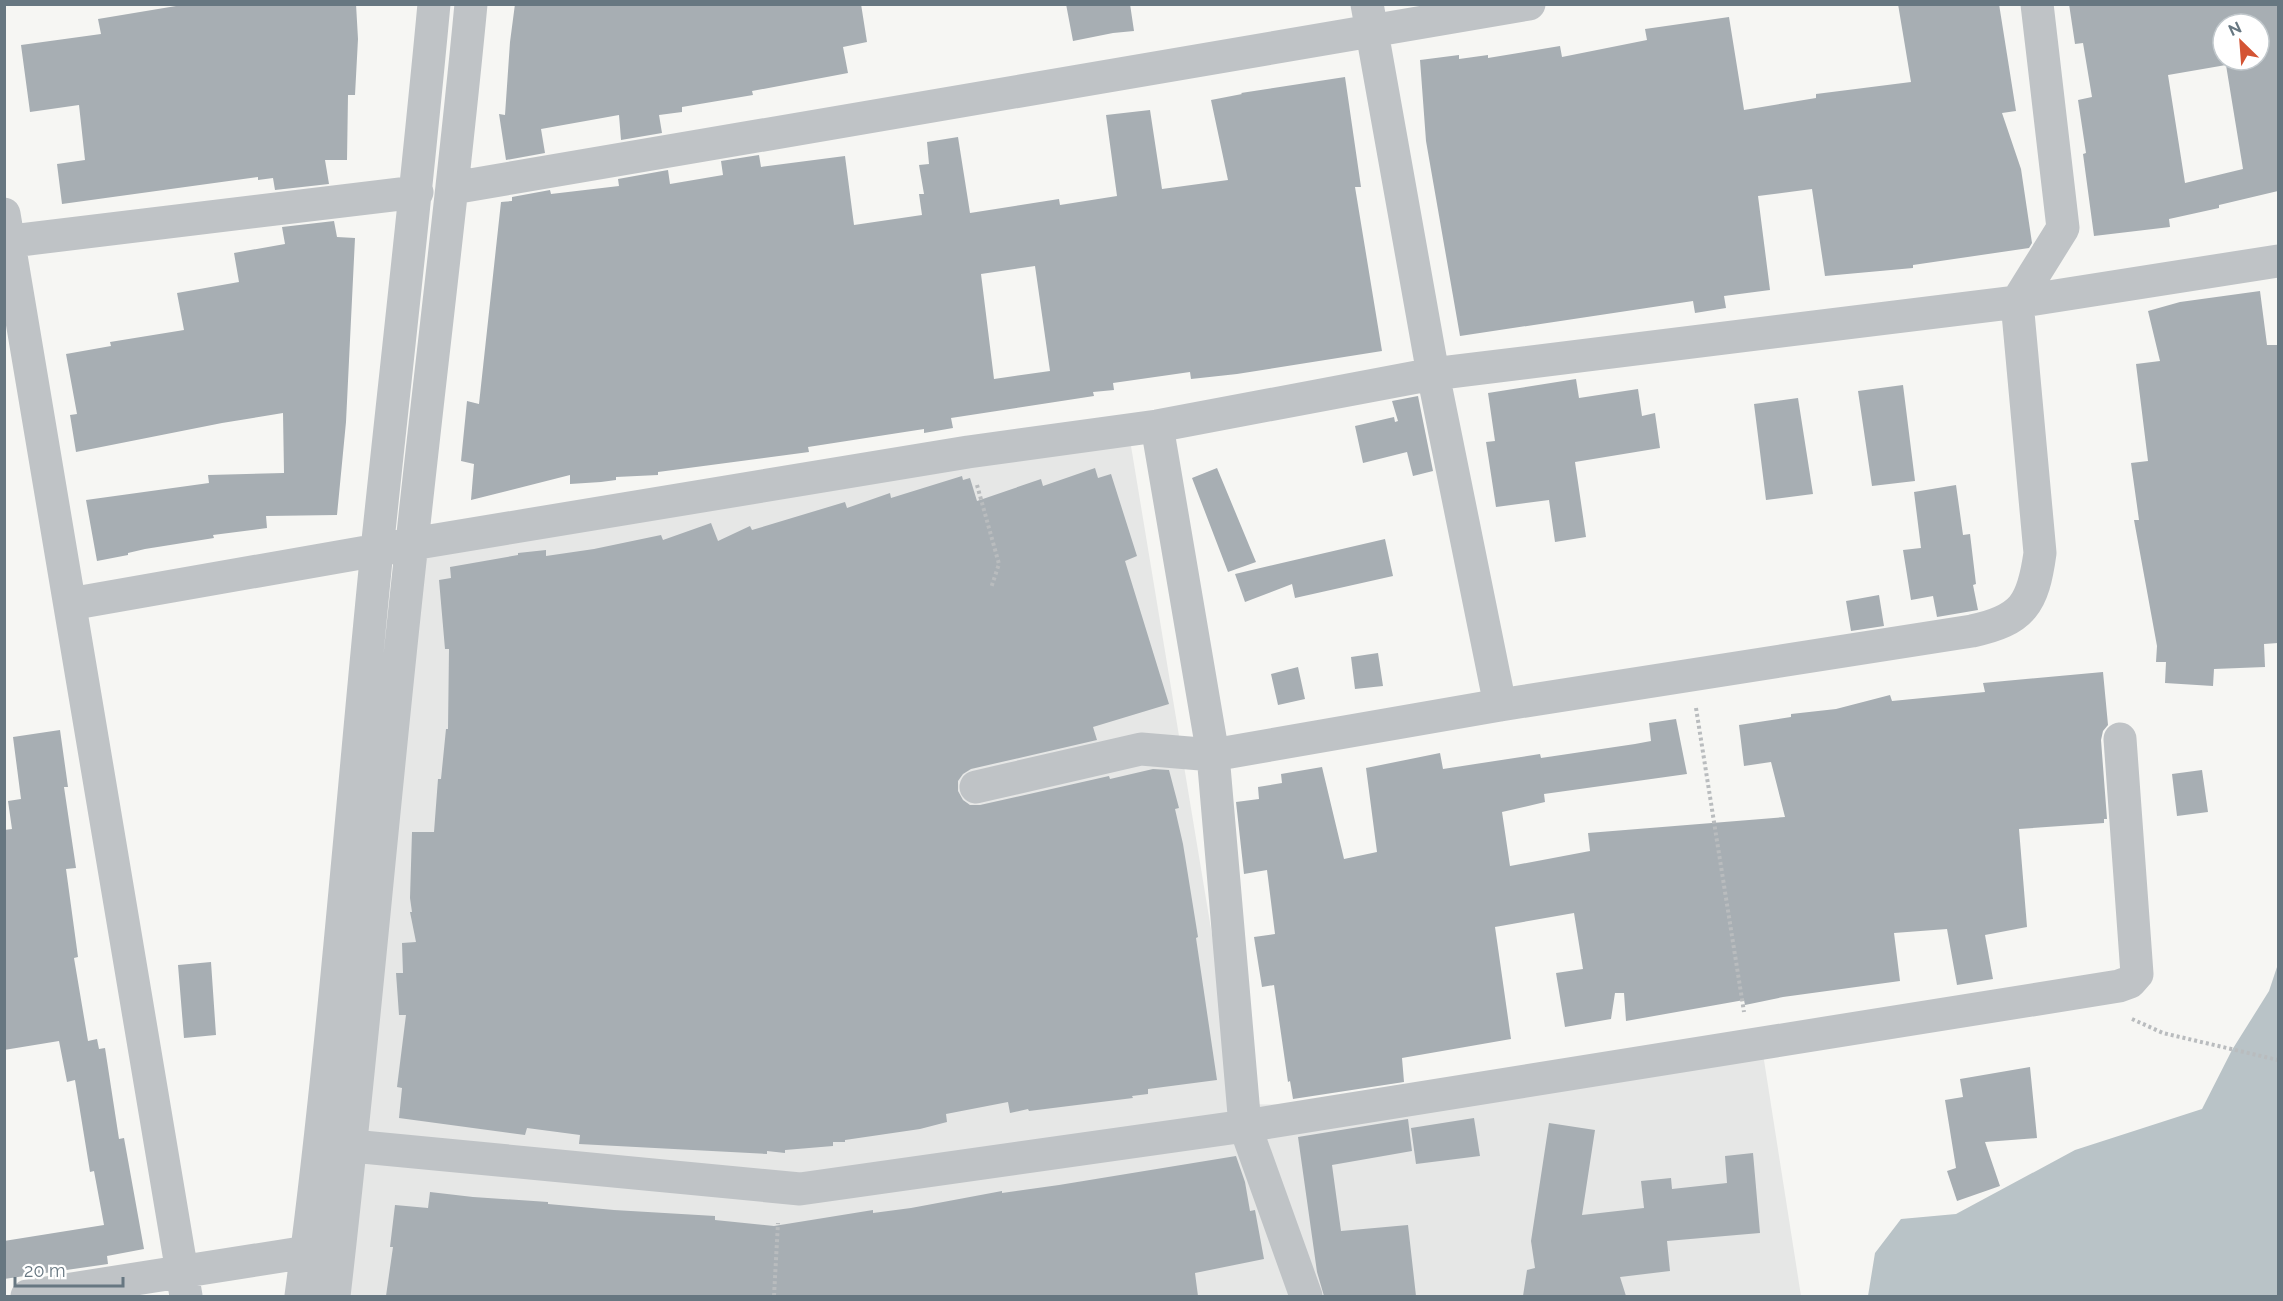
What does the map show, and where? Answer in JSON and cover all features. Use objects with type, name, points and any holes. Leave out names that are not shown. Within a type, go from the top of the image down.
[{"type":"street","points":[[301,1296],[319,1161],[377,550],[417,192],[434,4]]},
{"type":"street","points":[[334,1296],[352,1146],[412,544],[453,188],[471,4]]},
{"type":"street","points":[[453,188],[1369,18],[1529,4]]},
{"type":"street","points":[[976,787],[1141,749],[1213,755],[1500,705],[1972,631],[1993,626],[2013,617],[2027,602],[2036,583],[2040,553],[2017,302],[2063,228],[2037,4]]},
{"type":"street","points":[[1369,18],[1433,374],[1500,705]]},
{"type":"street","points":[[184,1285],[6,232],[417,192]]},
{"type":"street","points":[[70,604],[412,544],[968,452],[1157,426],[1433,374],[2017,302],[2278,261]]},
{"type":"street","points":[[1157,426],[1213,755],[1245,1126],[1303,1294]]},
{"type":"street","points":[[352,1146],[800,1189],[1245,1126],[2105,988],[2130,982],[2137,974],[2120,738]]},
{"type":"street","points":[[27,1296],[184,1285],[307,1252]]},
{"type":"path","points":[[968,452],[999,564],[991,588]]},
{"type":"path","points":[[1691,675],[1749,1045]]},
{"type":"path","points":[[2105,988],[2129,1018],[2163,1033],[2278,1060]]},
{"type":"path","points":[[770,1187],[779,1225],[774,1296]]},
{"type":"shaded area","points":[[1130,440],[1240,1104],[1292,1105],[1761,1041],[1801,1296],[338,1296],[410,541]]},
{"type":"shaded area","points":[[2278,964],[2278,1296],[1868,1296],[1875,1253],[1901,1219],[1956,1214],[2075,1150],[2202,1109],[2232,1050],[2269,991]]},
{"type":"building","points":[[188,4],[356,4],[358,39],[355,95],[348,95],[347,160],[325,160],[329,184],[275,190],[273,178],[258,180],[258,177],[62,204],[57,164],[85,160],[79,105],[30,112],[21,45],[101,34],[98,19]]},
{"type":"building","points":[[515,4],[861,4],[867,42],[843,47],[848,73],[752,91],[753,95],[682,107],[682,112],[659,115],[662,133],[621,140],[619,115],[541,129],[545,153],[506,160],[499,114],[505,115]]},
{"type":"building","points":[[1066,4],[1130,4],[1134,31],[1073,41]]},
{"type":"building","points":[[1898,4],[1999,4],[2016,111],[2002,113],[2021,169],[2032,243],[2029,248],[1913,265],[1913,268],[1825,276],[1812,189],[1758,196],[1770,290],[1724,296],[1726,308],[1695,313],[1693,301],[1460,336],[1426,141],[1420,60],[1459,55],[1459,59],[1488,55],[1488,58],[1560,46],[1562,57],[1647,40],[1645,29],[1729,17],[1744,110],[1816,98],[1816,94],[1911,82]]},
{"type":"building","points":[[2069,4],[2278,4],[2278,191],[2169,219],[2170,227],[2094,236],[2078,100],[2092,97],[2083,43],[2075,44]],"holes":[[[2211,12],[2271,12],[2271,72],[2227,72],[2243,169],[2185,183],[2168,75],[2211,68]]]},
{"type":"building","points":[[1345,77],[1361,187],[1355,187],[1382,351],[1237,374],[1191,379],[1190,372],[1113,383],[1114,390],[1093,392],[1094,396],[951,418],[953,428],[924,433],[924,429],[808,447],[809,452],[658,472],[658,475],[616,477],[616,480],[601,482],[570,484],[570,475],[471,500],[474,464],[461,461],[467,401],[479,404],[501,202],[512,201],[512,197],[550,190],[551,194],[619,186],[618,179],[668,170],[670,184],[723,175],[721,161],[759,155],[761,167],[845,156],[854,225],[922,215],[919,194],[924,194],[919,165],[929,164],[927,142],[958,137],[970,213],[1059,199],[1060,205],[1117,196],[1106,115],[1150,110],[1162,189],[1228,180],[1211,100],[1241,93]],"holes":[[[1035,266],[1050,371],[994,379],[981,274]]]},
{"type":"building","points":[[334,221],[337,237],[355,238],[346,422],[337,515],[266,516],[267,528],[213,535],[214,538],[145,549],[97,561],[86,500],[209,483],[208,475],[284,473],[283,413],[76,452],[70,415],[77,414],[66,354],[111,346],[110,342],[184,330],[177,293],[239,282],[234,253],[285,244],[282,227]]},
{"type":"building","points":[[2260,291],[2267,345],[2278,345],[2278,643],[2264,644],[2265,667],[2214,669],[2213,686],[2165,683],[2166,662],[2156,662],[2157,646],[2134,520],[2139,520],[2131,463],[2148,461],[2136,364],[2160,361],[2148,311],[2180,302]]},
{"type":"building","points":[[1576,379],[1579,398],[1638,389],[1642,416],[1655,413],[1660,448],[1575,462],[1586,537],[1555,542],[1549,500],[1496,507],[1486,442],[1495,441],[1488,393]]},
{"type":"building","points":[[1903,385],[1915,481],[1872,486],[1858,391]]},
{"type":"building","points":[[1418,396],[1433,471],[1413,476],[1407,452],[1363,463],[1355,426],[1394,417],[1395,422],[1398,421],[1392,401]]},
{"type":"building","points":[[1798,398],[1813,494],[1766,500],[1754,404]]},
{"type":"building","points":[[1095,468],[1098,478],[1111,474],[1137,556],[1125,561],[1169,704],[1093,727],[1097,740],[971,769],[958,781],[958,791],[963,800],[970,805],[980,805],[1109,776],[1110,779],[1153,769],[1169,770],[1179,808],[1175,809],[1198,937],[1196,938],[1217,1080],[1148,1089],[1148,1094],[1132,1096],[1133,1098],[1010,1113],[1008,1102],[946,1114],[947,1122],[920,1129],[833,1142],[833,1146],[785,1150],[785,1153],[767,1151],[767,1154],[579,1144],[580,1135],[527,1128],[525,1135],[399,1118],[402,1088],[397,1087],[406,1015],[399,1015],[396,973],[403,973],[402,943],[416,942],[410,912],[412,912],[410,898],[412,832],[434,832],[438,779],[441,779],[446,729],[448,729],[449,649],[445,649],[439,580],[451,578],[450,567],[518,555],[518,553],[546,550],[546,556],[661,535],[663,540],[711,523],[718,541],[750,526],[752,530],[845,502],[847,508],[890,493],[891,498],[962,476],[963,480],[970,478],[977,501],[1041,479],[1043,486]]},
{"type":"building","points":[[1217,468],[1256,562],[1228,572],[1192,478]]},
{"type":"building","points":[[1956,485],[1963,535],[1970,534],[1976,584],[1973,585],[1978,610],[1937,617],[1933,596],[1911,600],[1903,550],[1921,548],[1914,492]]},
{"type":"building","points":[[1385,539],[1393,576],[1295,598],[1292,584],[1245,602],[1235,574]]},
{"type":"building","points":[[1879,595],[1884,626],[1851,631],[1846,601]]},
{"type":"building","points":[[1378,653],[1383,686],[1355,689],[1351,657]]},
{"type":"building","points":[[1298,667],[1305,699],[1278,705],[1271,674]]},
{"type":"building","points":[[2103,672],[2108,725],[2103,731],[2101,740],[2107,819],[2104,819],[2104,823],[2019,829],[2027,927],[1985,935],[1993,979],[1957,985],[1947,929],[1894,933],[1900,981],[1783,997],[1745,1005],[1744,1000],[1626,1021],[1624,993],[1615,993],[1611,1019],[1565,1027],[1556,973],[1583,969],[1574,913],[1495,927],[1511,1039],[1402,1058],[1404,1082],[1293,1099],[1290,1081],[1288,1082],[1274,985],[1262,987],[1254,937],[1275,934],[1267,870],[1244,874],[1236,802],[1259,799],[1258,787],[1282,783],[1281,774],[1322,767],[1344,859],[1377,852],[1366,768],[1440,753],[1443,769],[1540,754],[1541,758],[1635,744],[1651,741],[1649,723],[1676,719],[1687,774],[1544,794],[1545,802],[1502,812],[1510,866],[1590,851],[1588,833],[1785,817],[1771,762],[1744,766],[1739,725],[1791,717],[1791,714],[1836,709],[1890,695],[1892,701],[1985,692],[1983,683]]},
{"type":"building","points":[[60,730],[68,787],[64,787],[76,868],[66,869],[78,957],[74,958],[88,1041],[97,1039],[99,1049],[105,1048],[119,1139],[124,1138],[144,1249],[107,1256],[108,1264],[4,1279],[4,1241],[104,1225],[94,1171],[90,1172],[75,1080],[67,1082],[59,1041],[4,1050],[4,830],[12,829],[8,801],[21,799],[13,737]]},
{"type":"building","points":[[2202,770],[2208,812],[2177,816],[2172,774]]},
{"type":"building","points":[[211,962],[216,1035],[184,1038],[178,965]]},
{"type":"building","points":[[2030,1067],[2037,1138],[1985,1142],[2000,1186],[1957,1201],[1947,1171],[1956,1168],[1945,1100],[1963,1097],[1960,1079]]},
{"type":"building","points":[[1474,1118],[1480,1156],[1416,1164],[1411,1128]]},
{"type":"building","points":[[1408,1119],[1412,1151],[1332,1165],[1341,1231],[1408,1225],[1416,1296],[1324,1296],[1317,1272],[1298,1137]]},
{"type":"building","points":[[1549,1123],[1595,1130],[1582,1215],[1644,1208],[1641,1181],[1671,1178],[1672,1189],[1727,1183],[1725,1156],[1753,1153],[1760,1233],[1667,1241],[1670,1271],[1620,1277],[1626,1296],[1523,1296],[1527,1270],[1535,1268],[1531,1241]]},
{"type":"building","points":[[1236,1156],[1245,1182],[1250,1211],[1255,1210],[1264,1259],[1195,1273],[1198,1296],[386,1296],[393,1247],[390,1247],[395,1205],[428,1208],[430,1192],[614,1210],[715,1216],[715,1220],[774,1226],[873,1210],[873,1213],[911,1208],[1002,1191],[1002,1193],[1059,1185]]}]
